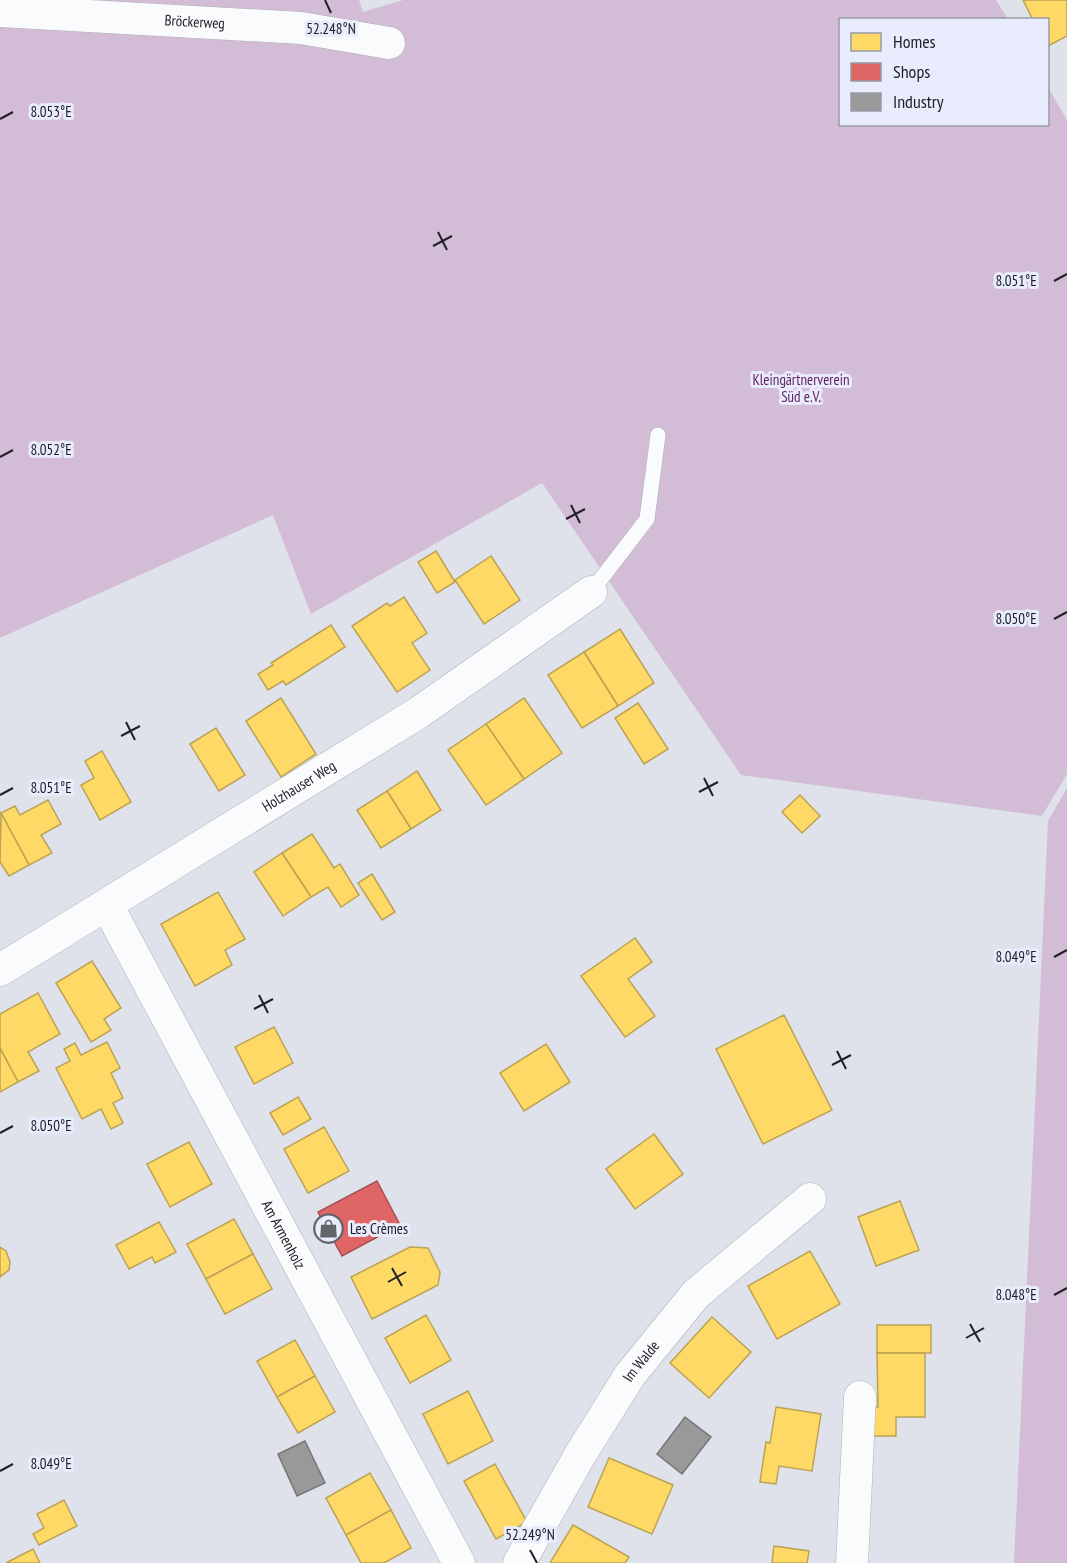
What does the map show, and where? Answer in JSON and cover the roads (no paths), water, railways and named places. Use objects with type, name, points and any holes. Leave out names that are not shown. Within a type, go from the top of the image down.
[{"type":"street","name":"Bröckerweg","points":[[0,11],[301,28],[388,43]]},
{"type":"street","name":"Holzhauser Weg","points":[[0,970],[418,713],[591,592]]},
{"type":"street","name":"Am Armenholz","points":[[107,905],[459,1563]]},
{"type":"street","name":"Im Walde","points":[[519,1563],[580,1455],[630,1375],[696,1294],[810,1199]]},
{"type":"street","points":[[852,1563],[860,1397]]},
{"type":"lane","points":[[591,592],[647,519],[658,435]]},
{"type":"place","name":"Les Crèmes","points":[[329,1229]]},
{"type":"park label","name":"Kleingärtnerverein Süd e.V.","points":[[801,388]]}]
